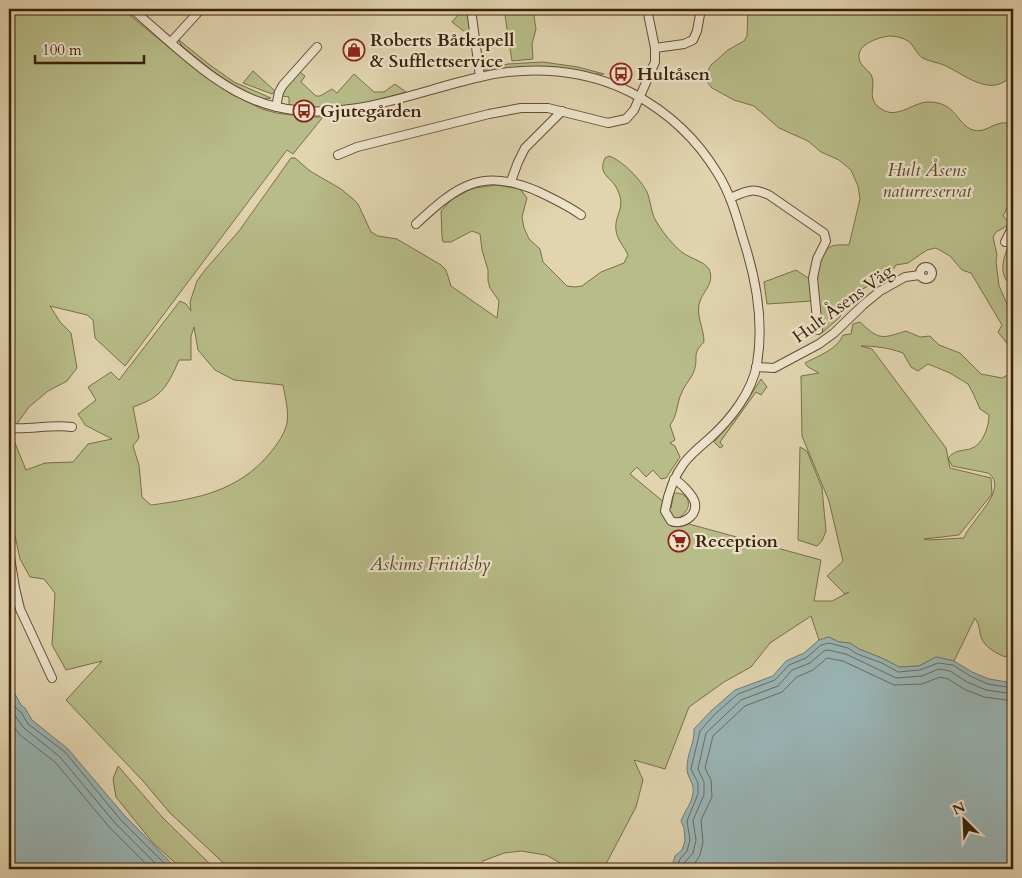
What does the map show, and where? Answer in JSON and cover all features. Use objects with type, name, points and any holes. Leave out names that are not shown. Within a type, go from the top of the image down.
[{"type":"street","points":[[9,17],[11,9]]},
{"type":"street","points":[[132,9],[207,72],[230,88],[246,97],[276,107],[318,113],[343,111],[421,94],[480,77],[524,70],[563,71],[600,80],[640,98],[674,121],[697,143],[712,163],[730,198],[752,266],[758,300],[760,327],[756,367],[752,383],[736,408],[713,436],[684,463],[674,479],[665,511],[671,520],[679,523],[689,518],[695,504],[692,497],[674,479]]},
{"type":"street","points":[[171,42],[201,9]]},
{"type":"street","points":[[471,9],[480,77]]},
{"type":"street","points":[[338,155],[357,147],[510,110],[530,108],[562,111],[599,122],[618,122],[626,119],[640,98],[655,62],[656,48],[647,9]]},
{"type":"street","points":[[656,48],[684,44],[693,40],[697,31],[701,9]]},
{"type":"street","points":[[276,107],[279,92],[283,85],[317,47]]},
{"type":"street","points":[[511,181],[525,148],[562,111]]},
{"type":"street","points":[[416,224],[441,202],[466,186],[490,180],[511,181],[546,196],[581,216]]},
{"type":"street","points":[[730,198],[751,190],[761,191],[824,233],[826,241],[817,259],[813,278],[818,330]]},
{"type":"street","points":[[1005,242],[1013,226]]},
{"type":"street","name":"Hult Åsens Väg","points":[[756,367],[774,368],[819,344],[834,333],[880,291],[905,276],[920,275]]},
{"type":"street","points":[[9,428],[34,429],[58,425],[72,427]]},
{"type":"street","points":[[9,551],[20,609],[52,678]]},
{"type":"green space","points":[[16,9],[122,9],[203,75],[231,94],[262,109],[276,113],[323,117],[293,154],[287,150],[125,366],[95,338],[93,320],[87,315],[50,306],[60,322],[71,333],[77,368],[67,381],[48,391],[29,407],[16,425],[9,425],[9,37]]},
{"type":"green space","points":[[463,9],[468,9],[470,36],[452,22]]},
{"type":"green space","points":[[504,9],[533,9],[536,29],[532,44],[533,59],[512,61]]},
{"type":"green space","name":"Hult Åsens naturreservat","points":[[748,9],[1013,9],[1013,78],[1009,78],[1001,83],[985,85],[976,82],[944,65],[923,58],[908,41],[895,36],[875,40],[865,45],[859,53],[859,58],[861,64],[872,77],[874,102],[883,110],[889,112],[901,111],[924,102],[930,102],[946,106],[967,127],[973,130],[983,130],[1002,123],[1013,124],[1013,196],[1003,216],[1008,221],[1007,226],[996,232],[993,237],[997,255],[999,286],[1013,313],[1013,351],[998,332],[1002,325],[971,273],[962,270],[950,256],[936,248],[927,250],[908,263],[896,265],[894,268],[884,272],[843,307],[840,317],[822,333],[817,287],[819,262],[823,253],[830,247],[849,245],[860,199],[858,186],[851,170],[839,160],[821,152],[808,141],[779,128],[754,106],[734,100],[712,88],[708,83],[707,72],[711,65],[728,50],[744,41],[747,36]]},
{"type":"green space","points":[[179,40],[234,82],[271,98],[251,95],[238,88],[199,60],[181,45]]},
{"type":"green space","points":[[543,62],[578,67],[604,74],[545,66],[517,67],[490,71],[483,69],[508,64]]},
{"type":"green space","points":[[253,71],[275,91],[272,94],[243,83]]},
{"type":"green space","points":[[300,72],[305,76],[301,82],[316,96],[320,96],[332,89],[337,93],[354,74],[374,92],[384,92],[395,84],[406,92],[363,104],[326,109],[289,105],[289,97],[282,96],[282,92]]},
{"type":"green space","name":"Askims Fritidsby","points":[[609,156],[614,158],[636,176],[647,192],[654,218],[665,234],[683,253],[707,267],[711,278],[699,306],[704,342],[696,353],[694,371],[682,392],[670,425],[675,440],[670,443],[675,446],[680,457],[666,478],[661,479],[653,470],[646,477],[637,467],[630,474],[671,508],[674,493],[679,493],[686,497],[688,508],[681,516],[689,524],[821,560],[814,601],[832,601],[849,592],[845,594],[827,576],[843,561],[829,501],[802,436],[801,376],[819,373],[808,367],[805,363],[832,348],[843,335],[851,334],[853,324],[860,322],[876,335],[881,336],[891,336],[906,331],[920,337],[930,336],[939,345],[960,353],[981,374],[1002,378],[1013,372],[1013,652],[1005,657],[989,648],[981,638],[975,618],[954,661],[936,657],[919,666],[899,667],[850,643],[839,642],[829,637],[819,640],[811,616],[770,643],[751,667],[724,682],[689,707],[665,769],[634,760],[643,780],[636,807],[606,864],[597,869],[571,869],[546,855],[521,851],[504,853],[483,861],[476,869],[230,869],[170,813],[143,781],[66,700],[102,661],[66,670],[52,645],[55,593],[44,579],[30,577],[20,559],[9,508],[9,431],[26,470],[45,463],[73,462],[88,444],[112,439],[85,425],[78,414],[96,400],[88,387],[111,372],[119,380],[180,301],[186,304],[191,311],[190,302],[197,281],[239,231],[291,158],[295,158],[310,171],[341,189],[353,199],[358,204],[371,232],[378,236],[397,239],[441,265],[446,270],[451,286],[497,318],[499,301],[490,288],[488,281],[488,270],[482,250],[480,234],[472,231],[451,242],[443,242],[441,211],[451,200],[475,188],[497,185],[520,189],[527,198],[522,217],[524,228],[529,239],[540,249],[543,262],[567,286],[582,286],[601,272],[624,263],[628,255],[617,234],[616,225],[621,203],[618,191],[604,172],[603,164],[605,158]],"holes":[[[194,327],[198,350],[215,370],[234,380],[283,385],[287,423],[283,435],[273,450],[258,466],[231,485],[201,496],[151,505],[142,497],[139,465],[133,446],[139,438],[133,407],[151,399],[162,390],[179,360],[191,360],[191,336]],[[861,346],[872,346],[903,353],[911,367],[918,371],[928,364],[950,373],[968,384],[980,409],[989,415],[988,425],[982,440],[975,447],[956,452],[948,458],[946,448],[872,349]],[[948,458],[952,466],[988,473],[994,479],[995,487],[992,496],[964,538],[924,539],[959,535],[992,494],[991,478],[950,468]]]},
{"type":"green space","points":[[1013,236],[1013,286],[1004,276],[1003,262]]},
{"type":"green space","points":[[796,270],[811,280],[812,301],[767,304],[764,282]]},
{"type":"green space","points":[[761,379],[767,387],[761,395],[756,392],[720,442],[723,446],[720,448],[714,442],[741,410]]},
{"type":"green space","points":[[800,447],[807,451],[822,488],[826,531],[822,541],[817,546],[798,540]]},
{"type":"green space","points":[[118,766],[163,818],[215,869],[182,869],[153,843],[116,797],[113,779]]},
{"type":"water","points":[[829,637],[839,642],[850,643],[899,667],[919,666],[936,657],[954,661],[972,672],[989,679],[1013,683],[1013,869],[671,869],[675,856],[682,850],[685,841],[684,828],[681,821],[693,793],[693,786],[687,767],[694,729],[735,690],[773,676],[786,661],[804,653],[819,640]]},
{"type":"water","points":[[9,683],[32,720],[68,749],[124,815],[177,869],[9,869]]},
{"type":"place","name":"Roberts Båtkapell & Sufflettservice","points":[[354,50]]},
{"type":"place","name":"Hultåsen","points":[[621,74]]},
{"type":"place","name":"Gjutegården","points":[[304,111]]},
{"type":"place","name":"Reception","points":[[679,541]]}]
